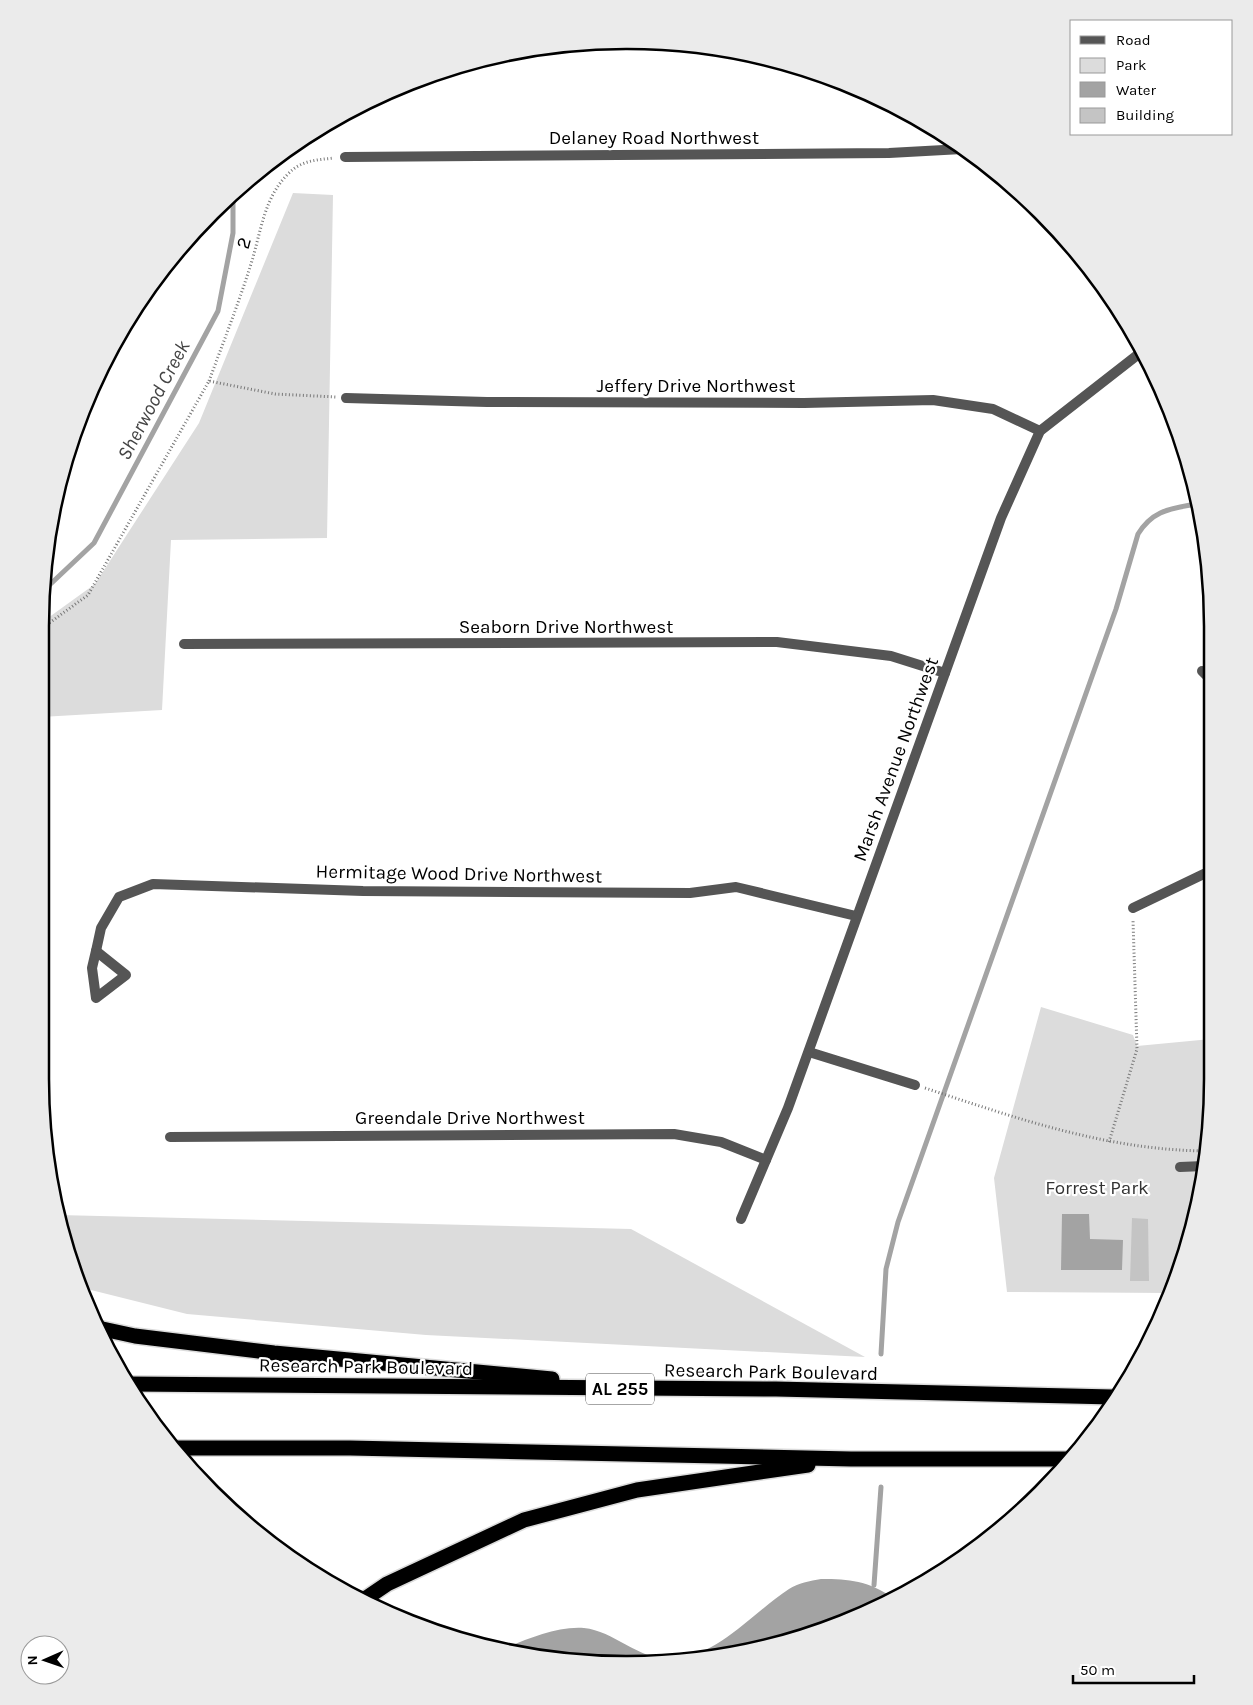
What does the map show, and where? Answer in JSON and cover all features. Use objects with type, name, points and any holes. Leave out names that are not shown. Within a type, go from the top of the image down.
[{"type":"highway","points":[[106,1330],[135,1336],[274,1353],[656,1389]]},
{"type":"highway","name":"Research Park Boulevard","points":[[137,1384],[776,1389],[1108,1397]]},
{"type":"highway","points":[[183,1448],[350,1448],[851,1458],[1061,1459]]},
{"type":"highway","points":[[369,1596],[387,1584],[524,1520],[637,1490],[851,1458]]},
{"type":"street","name":"Delaney Road Northwest","points":[[345,157],[890,153],[952,150]]},
{"type":"street","name":"Marsh Avenue Northwest","points":[[741,1219],[809,1052],[856,916],[1001,518],[1040,431],[1137,356]]},
{"type":"street","name":"Jeffery Drive Northwest","points":[[346,398],[507,402],[804,403],[933,400],[993,409],[1040,431]]},
{"type":"street","name":"Seaborn Drive Northwest","points":[[184,644],[777,642],[891,656],[944,673]]},
{"type":"street","points":[[1133,908],[1204,875]]},
{"type":"street","name":"Hermitage Wood Drive Northwest","points":[[96,951],[101,928],[119,897],[153,884],[363,891],[690,893],[736,887],[856,916]]},
{"type":"street","points":[[809,1052],[915,1085]]},
{"type":"street","name":"Greendale Drive Northwest","points":[[170,1137],[674,1134],[721,1142],[766,1160]]},
{"type":"street","points":[[1180,1167],[1197,1166]]},
{"type":"path","name":"2","points":[[49,623],[88,595],[209,381],[251,266],[266,208],[277,187],[289,173],[304,162],[345,157]]},
{"type":"path","points":[[209,381],[275,394],[346,398]]},
{"type":"path","points":[[1108,1142],[1137,1049],[1133,908]]},
{"type":"path","points":[[933,1091],[1020,1120],[1108,1142],[1163,1151],[1199,1152]]},
{"type":"green space","points":[[293,193],[333,195],[327,538],[171,540],[162,710],[49,717],[49,617],[95,584],[199,423]]},
{"type":"green space","name":"Forrest Park","points":[[1041,1007],[1133,1035],[1137,1046],[1204,1040],[1203,1116],[1193,1191],[1185,1228],[1163,1293],[1007,1292],[994,1178]]},
{"type":"green space","points":[[65,1215],[631,1229],[865,1357],[426,1335],[187,1314],[89,1289],[79,1264]]},
{"type":"water","points":[[1062,1214],[1089,1214],[1090,1239],[1123,1240],[1122,1270],[1061,1270]]},
{"type":"water","points":[[821,1579],[858,1582],[875,1587],[887,1594],[812,1626],[776,1637],[704,1651],[735,1632],[775,1599],[804,1582]]},
{"type":"water","points":[[584,1628],[595,1630],[649,1655],[589,1655],[513,1645],[552,1631]]},
{"type":"building","points":[[1132,1218],[1148,1219],[1149,1281],[1130,1281]]},
{"type":"waterway","name":"Sherwood Creek","points":[[51,584],[94,543],[218,311],[233,233],[233,204]]},
{"type":"waterway","points":[[881,1354],[886,1269],[898,1222],[1116,609],[1138,534],[1156,515],[1170,509],[1191,505]]},
{"type":"waterway","points":[[874,1585],[881,1487]]}]
